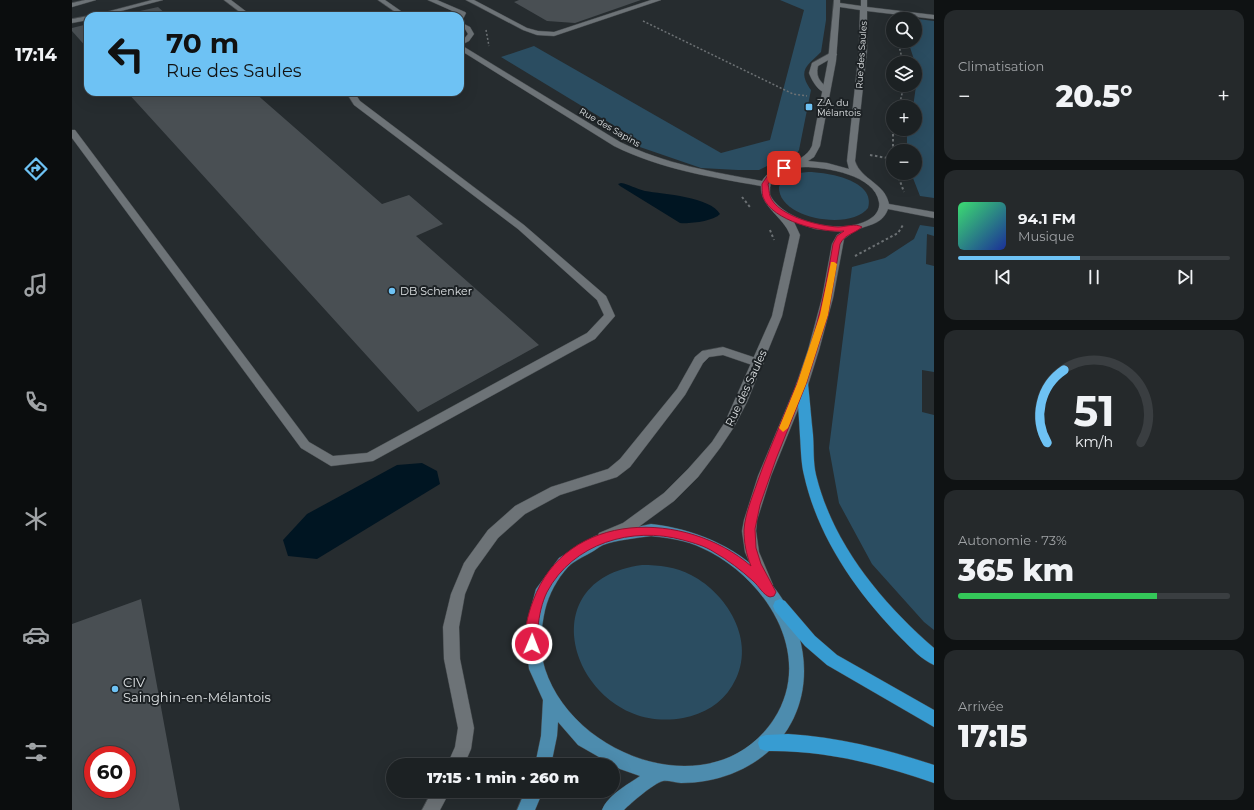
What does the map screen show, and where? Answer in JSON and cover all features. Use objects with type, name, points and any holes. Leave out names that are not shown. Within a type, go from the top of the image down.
[{"type":"highway","points":[[802,384],[810,474],[823,516],[844,557],[873,595],[910,638],[934,658]]},
{"type":"highway","points":[[780,606],[810,641],[832,660],[934,719]]},
{"type":"highway","points":[[766,744],[790,742],[841,748],[902,763],[934,774]]},
{"type":"main road","points":[[651,530],[667,532],[695,539],[732,556],[746,567],[770,592],[780,606],[792,637],[796,653],[796,686],[786,717],[766,744],[748,757],[726,768],[702,773],[660,773],[638,768],[617,759],[597,748],[563,718],[551,701],[541,682],[532,644],[532,626],[542,593],[550,578],[561,565],[587,545],[603,538],[629,532],[651,530]]},
{"type":"main road","points":[[544,758],[551,701]]},
{"type":"main road","points":[[610,810],[631,792],[660,773]]},
{"type":"main road","points":[[526,810],[531,798]]},
{"type":"street","points":[[72,5],[93,0]]},
{"type":"street","points":[[110,12],[160,0]]},
{"type":"street","points":[[227,0],[244,12]]},
{"type":"street","points":[[381,0],[399,12]]},
{"type":"street","points":[[431,0],[461,12]]},
{"type":"street","points":[[469,0],[525,30],[537,33],[554,34],[658,0]]},
{"type":"street","points":[[837,2],[864,4],[934,17]]},
{"type":"street","name":"Rue des Saules","points":[[603,538],[628,526],[650,512],[669,497],[693,473],[716,445],[730,424],[758,363],[777,316],[795,235],[789,220],[766,197],[765,184],[772,174],[808,158],[813,153],[816,146],[833,55],[837,2]]},
{"type":"street","name":"Rue des Saules","points":[[781,212],[797,221],[817,227],[839,229],[866,225],[879,218],[882,214],[884,206],[883,198],[880,192],[862,178],[853,168],[850,161],[863,50],[864,4]]},
{"type":"street","points":[[72,21],[84,19]]},
{"type":"street","points":[[464,26],[468,28],[471,34],[469,38],[464,41]]},
{"type":"street","name":"Rue des Sapins","points":[[464,49],[617,144],[640,156],[677,167],[765,184]]},
{"type":"street","points":[[826,95],[813,74],[815,65],[833,55]]},
{"type":"street","points":[[72,132],[305,445],[331,461],[369,458],[591,336],[610,316],[602,298],[521,227],[357,103],[353,96]]},
{"type":"street","name":"Rue des Saules","points":[[792,166],[808,164],[827,166],[845,170],[862,178]]},
{"type":"street","points":[[884,206],[934,215]]},
{"type":"street","name":"Rue des Saules","points":[[770,592],[750,548],[749,529],[755,505],[771,459],[802,384],[824,315],[837,244],[840,237],[858,227]]},
{"type":"street","points":[[458,758],[463,749],[466,728],[452,658],[451,627],[458,594],[469,568],[493,534],[520,510],[556,491],[612,473],[625,463],[677,397],[699,360],[706,354],[723,351],[758,363]]},
{"type":"street","points":[[431,810],[437,798]]},
{"type":"path","points":[[622,12],[793,94],[826,95]]},
{"type":"shaded area","points":[[780,0],[826,0],[826,20],[821,52],[808,65],[804,73],[811,90],[799,150],[794,158],[773,163],[759,170],[701,168],[637,146],[622,137],[628,134],[501,57],[534,46],[721,153],[770,140],[804,10]]},
{"type":"shaded area","points":[[922,20],[934,21],[934,198],[920,196],[914,180],[922,180],[922,144],[907,144],[907,136],[922,136],[922,100],[914,100],[915,92],[922,92],[922,56],[913,56],[910,48],[922,48]]},
{"type":"shaded area","points":[[808,172],[837,176],[857,184],[865,191],[868,198],[868,208],[859,215],[847,219],[832,220],[802,214],[790,207],[782,198],[779,187],[781,183],[787,177]]},
{"type":"shaded area","points":[[621,183],[645,191],[697,200],[715,208],[720,214],[707,220],[680,223],[618,184]]},
{"type":"shaded area","points":[[920,225],[934,227],[934,236],[927,234],[926,264],[934,266],[934,372],[922,370],[922,412],[934,415],[934,630],[924,622],[872,564],[839,503],[829,448],[852,267],[885,258],[914,239]]},
{"type":"shaded area","points":[[422,463],[437,471],[440,484],[317,559],[288,556],[283,540],[307,514],[397,465]]},
{"type":"shaded area","points":[[642,565],[667,567],[691,575],[718,595],[728,608],[736,623],[741,639],[742,655],[739,671],[732,686],[723,698],[705,711],[698,714],[683,718],[647,718],[616,704],[593,682],[578,655],[574,625],[582,598],[605,577]]},
{"type":"building","points":[[519,0],[641,0],[575,23],[547,21],[514,2]]},
{"type":"building","points":[[158,7],[164,12],[136,12]]},
{"type":"building","points":[[84,25],[84,44],[72,31],[72,28]]},
{"type":"building","name":"DB Schenker","points":[[131,96],[259,96],[382,204],[409,195],[443,224],[416,236],[539,345],[418,412]]},
{"type":"building","name":"CIV Sainghin-en-Mélantois","points":[[141,599],[180,810],[72,810],[72,624]]},
{"type":"slow traffic","points":[[783,428],[802,384],[814,348],[824,315],[834,264]]},
{"type":"place","name":"Z.A. du Mélantois","points":[[809,107]]},
{"type":"place","name":"DB Schenker","points":[[392,291]]},
{"type":"place","name":"CIV Sainghin-en-Mélantois","points":[[115,689]]},
{"type":"route","points":[[532,644],[532,626],[536,609],[550,578],[573,554],[595,541],[618,533],[651,530],[684,535],[700,540],[732,556],[759,579],[770,592],[750,548],[749,529],[755,505],[771,459],[802,384],[814,348],[824,315],[837,244],[840,237],[858,227],[849,229],[817,227],[788,217],[775,208],[766,197],[764,187],[768,178],[772,174],[784,168]]}]
